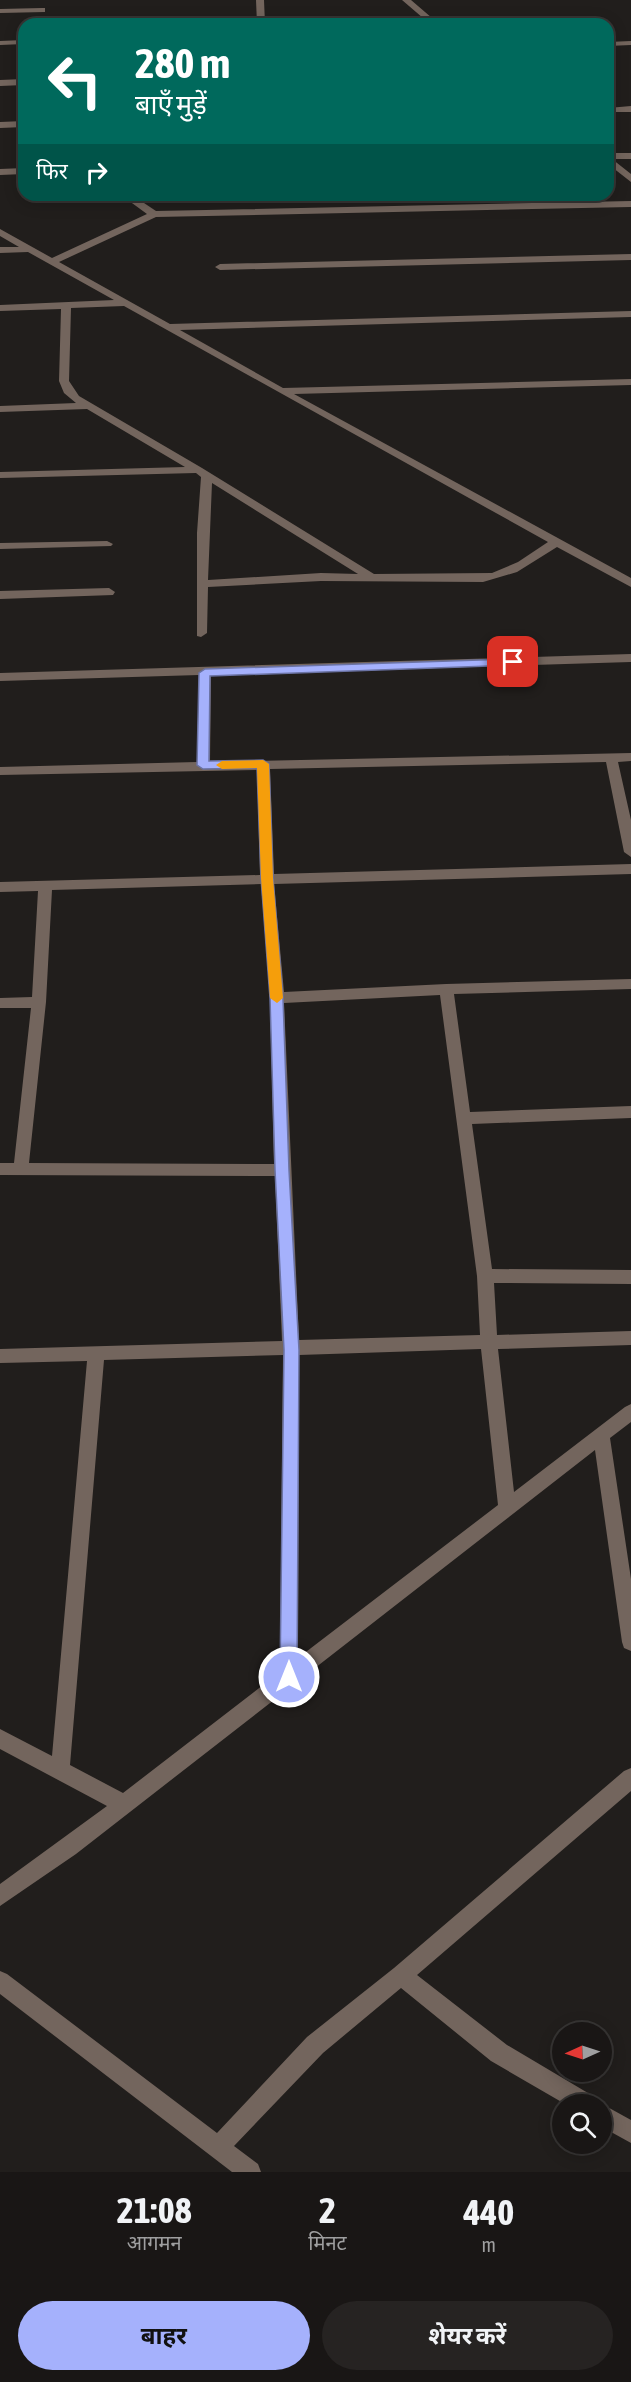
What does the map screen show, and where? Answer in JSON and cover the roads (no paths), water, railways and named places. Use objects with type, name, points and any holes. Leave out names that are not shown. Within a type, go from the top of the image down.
[{"type":"street","points":[[0,11],[42,14],[43,0],[54,0]]},
{"type":"street","points":[[260,0],[261,18]]},
{"type":"street","points":[[406,0],[428,18]]},
{"type":"street","points":[[0,43],[18,42]]},
{"type":"street","points":[[614,44],[631,43]]},
{"type":"street","points":[[0,83],[18,82]]},
{"type":"street","points":[[614,110],[631,109]]},
{"type":"street","points":[[0,124],[18,124]]},
{"type":"street","points":[[614,157],[631,156]]},
{"type":"street","points":[[614,163],[631,179]]},
{"type":"street","points":[[0,172],[18,171]]},
{"type":"street","points":[[135,201],[154,214]]},
{"type":"street","points":[[53,261],[154,214],[631,204]]},
{"type":"street","points":[[0,232],[281,391],[631,584]]},
{"type":"street","points":[[0,250],[31,249]]},
{"type":"street","points":[[220,267],[631,257]]},
{"type":"street","points":[[0,308],[125,303]]},
{"type":"street","points":[[66,307],[64,381],[68,391],[75,398],[370,576]]},
{"type":"street","points":[[169,327],[631,314]]},
{"type":"street","points":[[281,391],[631,382]]},
{"type":"street","points":[[0,409],[90,406]]},
{"type":"street","points":[[0,475],[202,473]]},
{"type":"street","points":[[201,633],[202,473]]},
{"type":"street","points":[[202,584],[370,576],[483,578],[502,575],[519,568],[556,542]]},
{"type":"street","points":[[0,546],[106,544]]},
{"type":"street","points":[[0,595],[109,592]]},
{"type":"street","points":[[0,677],[205,673],[631,658]]},
{"type":"street","points":[[203,765],[205,673]]},
{"type":"street","points":[[0,771],[631,757]]},
{"type":"street","points":[[611,758],[631,852]]},
{"type":"street","points":[[263,764],[267,878],[277,998],[282,1170],[291,1350],[289,1677]]},
{"type":"street","points":[[0,887],[631,869]]},
{"type":"street","points":[[21,1169],[39,1002],[45,886]]},
{"type":"street","points":[[277,998],[446,989],[631,984]]},
{"type":"street","points":[[446,989],[486,1276],[489,1342],[507,1508]]},
{"type":"street","points":[[0,1003],[39,1002]]},
{"type":"street","points":[[465,1118],[631,1112]]},
{"type":"street","points":[[0,1169],[282,1170]]},
{"type":"street","points":[[486,1276],[631,1277]]},
{"type":"street","points":[[0,1356],[291,1350],[631,1338]]},
{"type":"street","points":[[60,1770],[96,1354]]},
{"type":"street","points":[[0,1896],[124,1804],[631,1412]]},
{"type":"street","points":[[601,1435],[631,1642]]},
{"type":"street","points":[[0,1739],[124,1804]]},
{"type":"street","points":[[218,2148],[315,2045],[401,1975],[631,1778]]},
{"type":"street","points":[[401,1975],[499,2053],[568,2094]]},
{"type":"street","points":[[0,1981],[250,2172]]},
{"type":"street","points":[[612,2121],[631,2132]]}]
